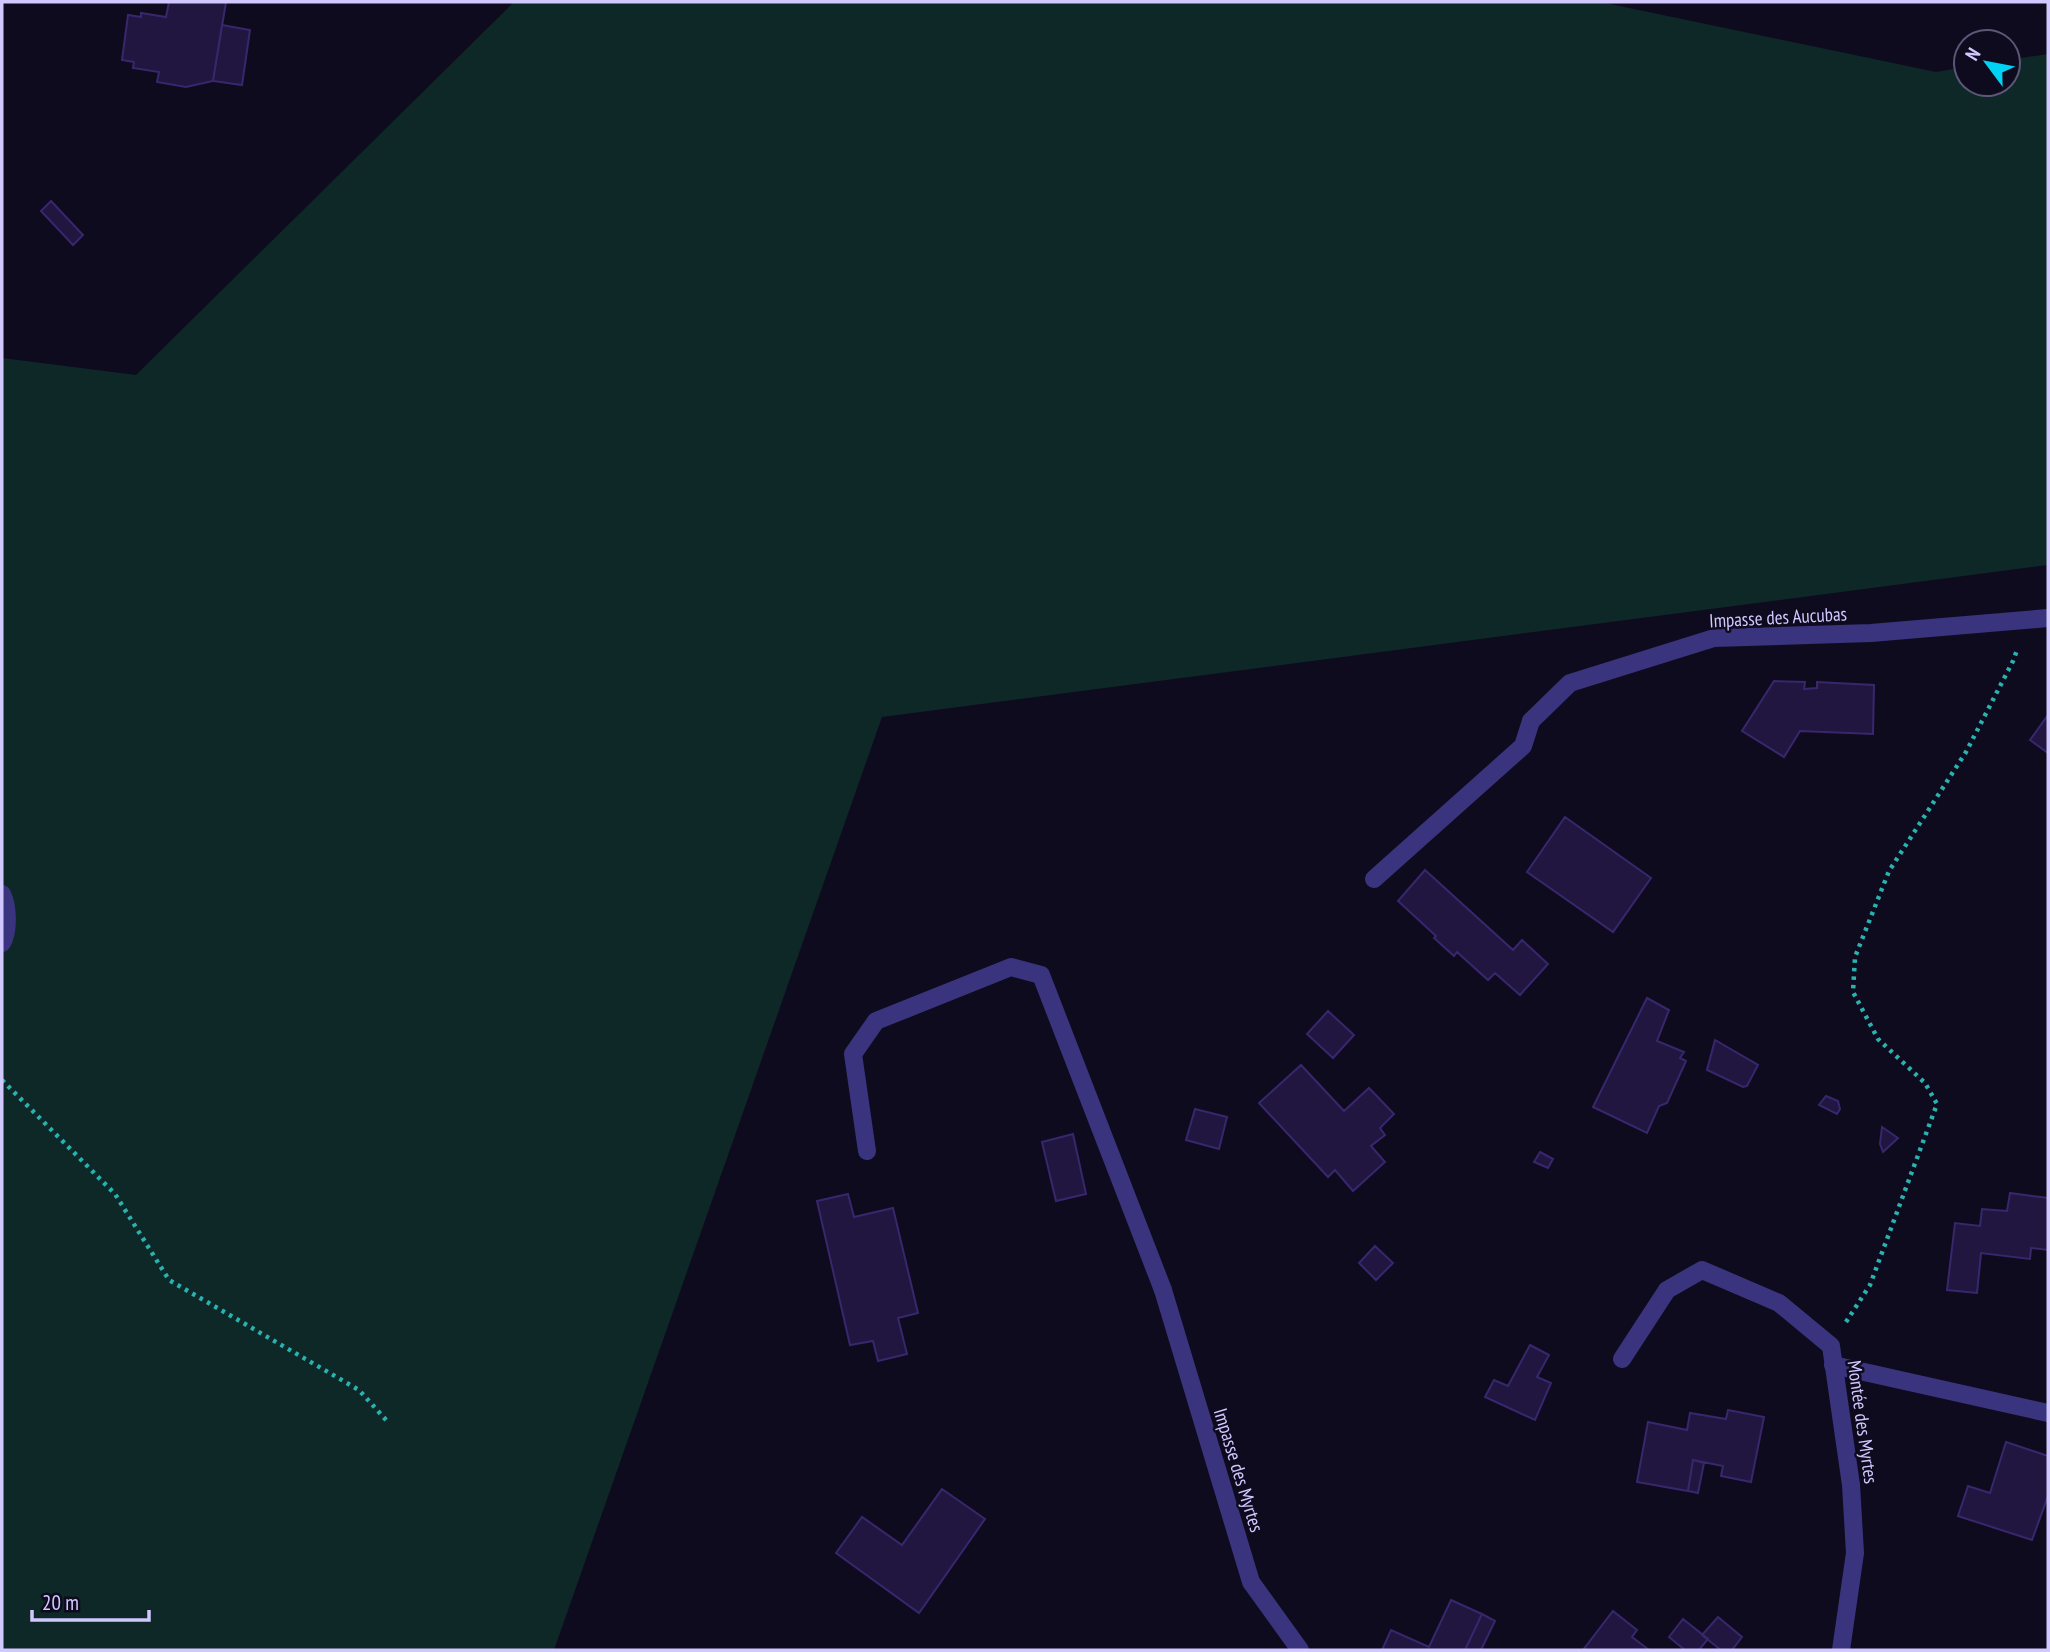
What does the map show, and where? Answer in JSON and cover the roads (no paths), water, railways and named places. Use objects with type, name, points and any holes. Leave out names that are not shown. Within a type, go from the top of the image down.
[{"type":"street","name":"Impasse des Aucubas","points":[[1374,879],[1523,746],[1531,721],[1570,683],[1714,638],[1871,634],[2048,618]]},
{"type":"street","points":[[2,894],[6,903],[5,937],[2,943]]},
{"type":"street","name":"Impasse des Myrtes","points":[[867,1151],[853,1054],[876,1021],[1011,967],[1041,975],[1163,1290],[1251,1582],[1300,1650]]},
{"type":"street","name":"Montée des Myrtes","points":[[1622,1359],[1667,1290],[1702,1270],[1779,1304],[1831,1346],[1851,1485],[1855,1553],[1841,1650]]},
{"type":"street","points":[[1833,1364],[2048,1413]]}]
